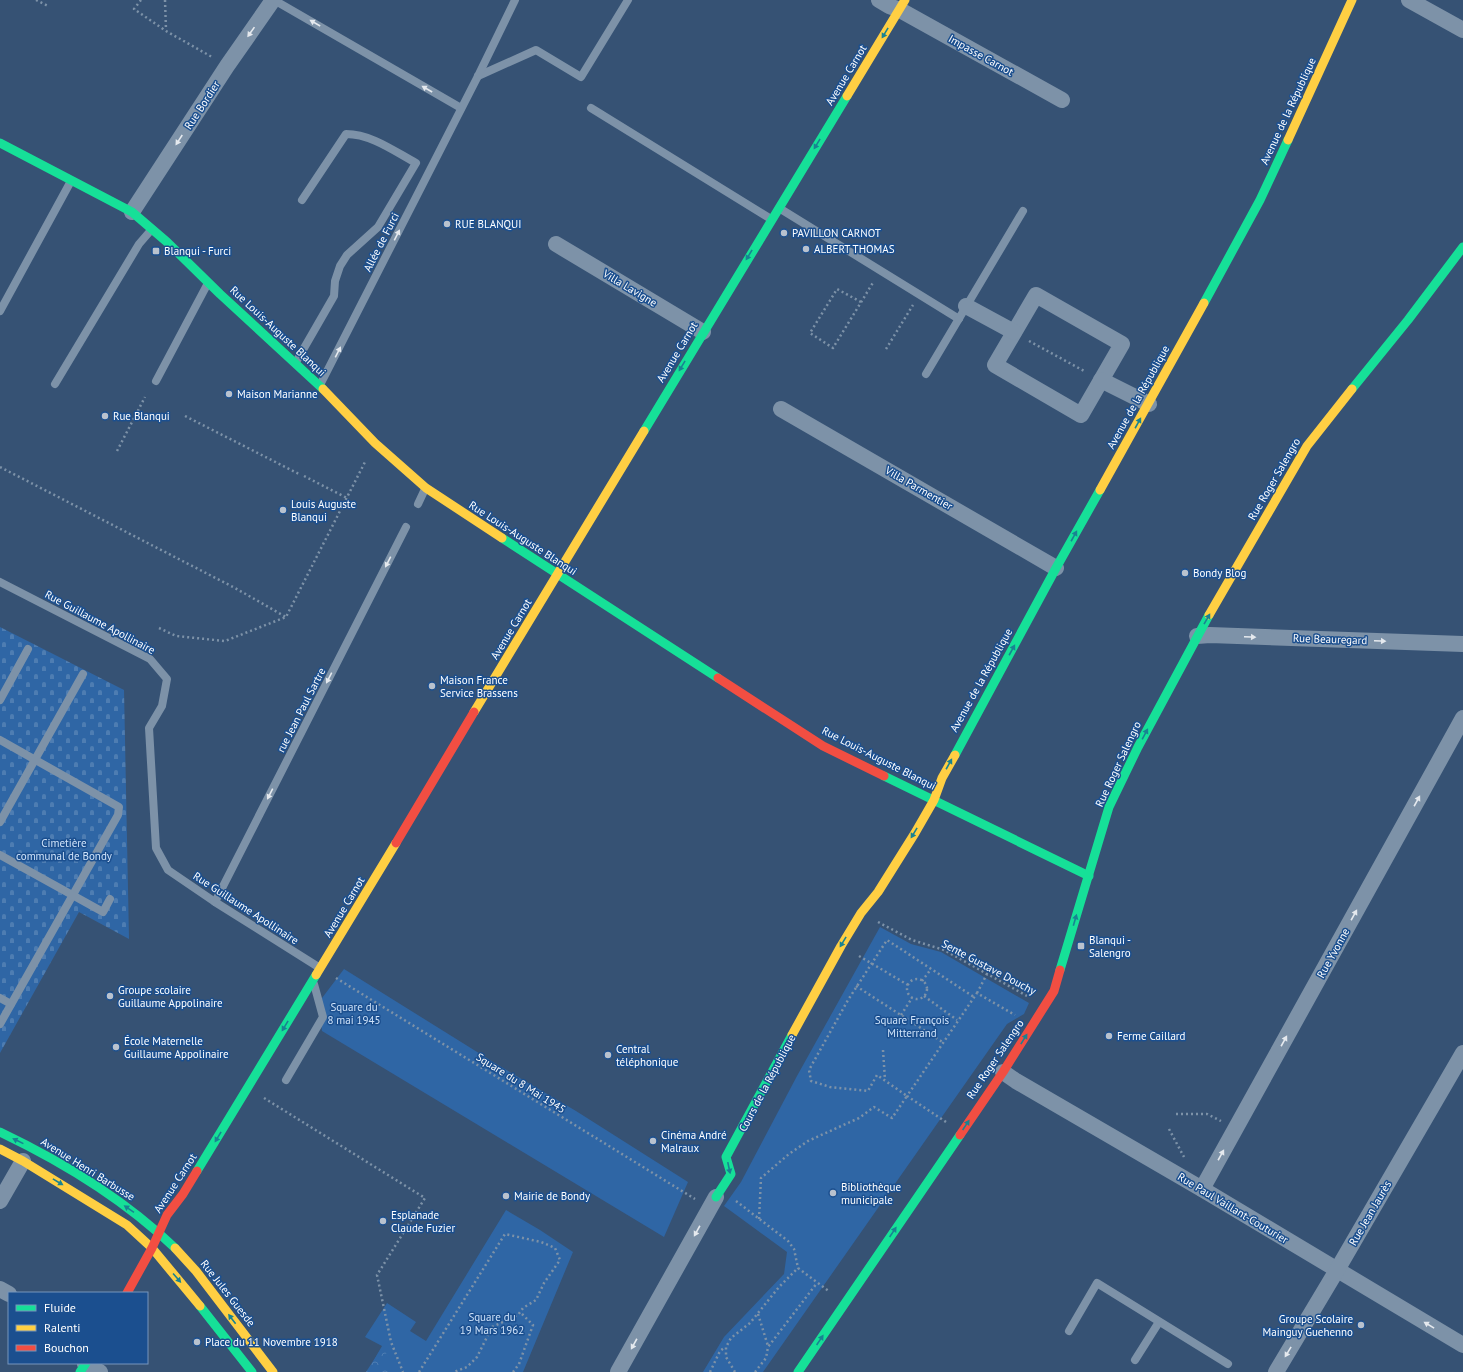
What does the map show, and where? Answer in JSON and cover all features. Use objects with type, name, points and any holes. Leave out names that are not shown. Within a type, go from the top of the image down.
[{"type":"street","name":"Rue Bordier","points":[[132,212],[227,66],[274,0]]},
{"type":"street","name":"Impasse Carnot","points":[[879,0],[889,6],[902,5],[1062,100]]},
{"type":"street","name":"Avenue de la République","points":[[934,800],[942,778],[1056,568],[1149,404],[1260,200],[1352,0]]},
{"type":"street","points":[[1409,0],[1463,30]]},
{"type":"street","name":"Avenue Carnot","points":[[128,1292],[159,1234],[166,1215],[183,1194],[321,968],[703,332],[902,5]]},
{"type":"street","name":"Rue Louis-Auguste Blanqui","points":[[0,143],[132,212],[320,386],[375,444],[426,488],[823,746],[1089,876]]},
{"type":"street","name":"Villa Lavigne","points":[[556,244],[703,332]]},
{"type":"street","name":"Rue Roger Salengro","points":[[798,1372],[1003,1072],[1054,991],[1109,807],[1138,747],[1197,636],[1307,446],[1327,419],[1394,339],[1439,281],[1463,247]]},
{"type":"street","points":[[1036,295],[1122,344],[1101,380],[1081,415],[995,365],[1036,295]]},
{"type":"street","points":[[963,312],[1014,332]]},
{"type":"street","points":[[1101,380],[1149,404]]},
{"type":"street","name":"Villa Parmentier","points":[[781,409],[1056,568]]},
{"type":"street","name":"Rue Beauregard","points":[[1197,636],[1210,635],[1463,644]]},
{"type":"street","name":"Rue Yvonne","points":[[1202,1189],[1463,718]]},
{"type":"street","name":"Cours de la République","points":[[731,1174],[726,1157],[841,946],[861,913],[878,892],[934,800]]},
{"type":"street","name":"Rue Jean Jaurès","points":[[1276,1372],[1337,1270],[1463,1052]]},
{"type":"street","name":"Rue Paul Vaillant-Couturier","points":[[1003,1072],[1463,1345]]},
{"type":"street","name":"Avenue Henri Barbusse","points":[[0,1132],[35,1149],[82,1177],[134,1212],[159,1234]]},
{"type":"street","points":[[0,1150],[24,1162],[127,1225],[152,1248],[186,1288],[252,1372]]},
{"type":"street","points":[[0,1201],[24,1162]]},
{"type":"street","points":[[618,1372],[716,1197],[731,1174]]},
{"type":"street","name":"Rue Jules Guesde","points":[[159,1234],[181,1254],[273,1372]]},
{"type":"street","points":[[84,1366],[100,1372]]},
{"type":"lane","points":[[274,0],[461,108]]},
{"type":"lane","name":"Allée de Furci","points":[[320,386],[478,76],[515,0]]},
{"type":"lane","points":[[478,76],[536,50],[582,77],[628,0]]},
{"type":"lane","points":[[591,108],[772,219]]},
{"type":"lane","points":[[295,363],[334,296],[335,281],[340,266],[347,255],[378,227],[416,162],[374,140],[356,134],[346,134],[302,200]]},
{"type":"lane","points":[[0,310],[72,180]]},
{"type":"lane","points":[[779,207],[880,271],[920,294],[963,312]]},
{"type":"lane","points":[[926,374],[1022,211]]},
{"type":"lane","points":[[56,384],[139,244],[152,229]]},
{"type":"lane","points":[[156,381],[208,282]]},
{"type":"lane","points":[[418,504],[426,488]]},
{"type":"lane","name":"rue Jean Paul Sartre","points":[[215,902],[406,527]]},
{"type":"lane","name":"Rue Guillaume Apollinaire","points":[[0,582],[150,659],[167,680],[162,706],[149,728],[156,848],[168,870],[215,902],[321,968]]},
{"type":"lane","points":[[0,700],[28,649]]},
{"type":"lane","points":[[0,822],[83,674]]},
{"type":"lane","points":[[0,740],[119,807],[118,815],[0,1024]]},
{"type":"lane","points":[[0,855],[103,912],[110,899]]},
{"type":"lane","points":[[286,1080],[323,1017],[313,981]]},
{"type":"lane","points":[[0,998],[11,1004]]},
{"type":"lane","points":[[297,1007],[319,1002]]},
{"type":"lane","points":[[1069,1331],[1097,1283],[1228,1364]]},
{"type":"lane","points":[[1135,1360],[1159,1322]]},
{"type":"path","points":[[36,0],[48,6]]},
{"type":"path","points":[[140,0],[134,9],[166,31],[227,66]]},
{"type":"path","points":[[165,0],[166,31]]},
{"type":"path","points":[[861,302],[837,289],[810,333],[833,348],[880,271]]},
{"type":"path","points":[[886,349],[920,294]]},
{"type":"path","points":[[1014,332],[1101,380]]},
{"type":"path","points":[[117,451],[145,397]]},
{"type":"path","points":[[185,416],[299,474]]},
{"type":"path","points":[[159,628],[176,636],[225,641],[286,617],[375,444]]},
{"type":"path","points":[[0,468],[235,588],[286,617]]},
{"type":"path","points":[[304,476],[347,498]]},
{"type":"path","name":"Sente Gustave Douchy","points":[[861,913],[912,940],[944,950],[1045,1006]]},
{"type":"path","points":[[962,1132],[877,1075],[868,1091],[830,1087],[811,1081],[809,1070],[856,986],[887,940],[974,997]]},
{"type":"path","points":[[872,963],[908,985]]},
{"type":"path","name":"Square du 8 Mai 1945","points":[[321,968],[693,1199],[716,1197]]},
{"type":"path","points":[[922,981],[931,969]]},
{"type":"path","points":[[759,1219],[761,1178],[789,1154],[808,1141],[859,1118],[874,1107],[892,1118],[977,993],[987,974]]},
{"type":"path","points":[[915,979],[922,981],[927,988],[924,996],[920,999],[912,998],[907,992],[908,985],[915,979]]},
{"type":"path","points":[[856,986],[944,1043]]},
{"type":"path","points":[[977,993],[1032,1026]]},
{"type":"path","points":[[924,996],[958,1020]]},
{"type":"path","points":[[901,1015],[912,998]]},
{"type":"path","points":[[883,1050],[885,1080]]},
{"type":"path","points":[[266,1100],[425,1198],[377,1275],[391,1342],[403,1372]]},
{"type":"path","points":[[1176,1114],[1207,1114],[1236,1128]]},
{"type":"path","points":[[1169,1129],[1187,1162]]},
{"type":"path","points":[[731,1174],[730,1197],[788,1240],[794,1249],[798,1268],[845,1303]]},
{"type":"path","points":[[419,1372],[505,1234],[541,1242],[555,1248],[560,1260],[544,1283],[536,1300],[524,1308],[518,1315],[492,1327],[477,1357],[467,1367],[454,1372]]},
{"type":"path","points":[[710,1372],[720,1351],[726,1347],[731,1338],[750,1323],[779,1287],[798,1268]]},
{"type":"path","points":[[755,1372],[766,1358],[768,1347],[817,1282]]},
{"type":"path","points":[[513,1372],[519,1364],[533,1325],[520,1312]]},
{"type":"path","points":[[758,1314],[768,1347]]},
{"type":"path","points":[[726,1347],[726,1357],[735,1372]]},
{"type":"path","points":[[467,1367],[468,1372]]},
{"type":"green space","name":"Cimetière communal de Bondy","points":[[0,627],[124,690],[129,939],[79,912],[0,1053]]},
{"type":"green space","name":"Square François Mitterrand","points":[[880,927],[911,944],[941,952],[1029,1003],[1024,1014],[1007,1024],[763,1372],[703,1372],[724,1337],[784,1274],[787,1252],[724,1206],[741,1182],[797,1076]]},
{"type":"green space","name":"Square du 8 mai 1945","points":[[344,969],[498,1065],[576,1111],[688,1182],[664,1237],[322,1031],[319,1002]]},
{"type":"green space","name":"Square du 19 Mars 1962","points":[[506,1210],[573,1252],[523,1372],[367,1372],[382,1346],[365,1337],[387,1303],[416,1322],[410,1331],[426,1341]]},
{"type":"green space","points":[[383,1346],[394,1372],[366,1372]]},
{"type":"traffic: fast","points":[[644,431],[847,96]]},
{"type":"traffic: fast","points":[[1204,303],[1260,200],[1288,140]]},
{"type":"traffic: fast","points":[[0,143],[132,212],[167,242],[220,294],[323,389]]},
{"type":"traffic: fast","points":[[1352,389],[1408,320],[1463,247]]},
{"type":"traffic: fast","points":[[955,755],[1100,490]]},
{"type":"traffic: fast","points":[[502,538],[718,678]]},
{"type":"traffic: fast","points":[[1060,970],[1109,807],[1138,747],[1209,615]]},
{"type":"traffic: fast","points":[[884,776],[1089,876]]},
{"type":"traffic: fast","points":[[197,1171],[316,975]]},
{"type":"traffic: fast","points":[[716,1197],[731,1174],[726,1157],[792,1035]]},
{"type":"traffic: fast","points":[[0,1132],[47,1156],[92,1183],[135,1213],[175,1248]]},
{"type":"traffic: fast","points":[[798,1372],[960,1135]]},
{"type":"traffic: fast","points":[[200,1306],[252,1372]]},
{"type":"traffic: fast","points":[[80,1372],[85,1364]]},
{"type":"traffic: slow","points":[[847,96],[905,0]]},
{"type":"traffic: slow","points":[[1288,140],[1352,0]]},
{"type":"traffic: slow","points":[[1100,490],[1204,303]]},
{"type":"traffic: slow","points":[[323,389],[375,443],[426,488],[502,538]]},
{"type":"traffic: slow","points":[[1209,615],[1307,446],[1352,389]]},
{"type":"traffic: slow","points":[[474,712],[644,431]]},
{"type":"traffic: slow","points":[[792,1035],[861,913],[878,892],[915,833],[934,800],[942,778],[955,755]]},
{"type":"traffic: slow","points":[[316,975],[396,843]]},
{"type":"traffic: slow","points":[[0,1149],[23,1161],[127,1225],[152,1248],[200,1306]]},
{"type":"traffic: slow","points":[[175,1248],[196,1271],[273,1372]]},
{"type":"traffic: jam","points":[[718,678],[823,746],[884,776]]},
{"type":"traffic: jam","points":[[396,843],[474,712]]},
{"type":"traffic: jam","points":[[960,1135],[1003,1072],[1054,991],[1060,970]]},
{"type":"traffic: jam","points":[[128,1292],[152,1248],[167,1215],[183,1194],[197,1171]]},
{"type":"place","name":"RUE BLANQUI","points":[[447,224]]},
{"type":"place","name":"PAVILLON CARNOT","points":[[784,233]]},
{"type":"place","name":"ALBERT THOMAS","points":[[806,249]]},
{"type":"place","name":"Blanqui - Furci","points":[[156,251]]},
{"type":"place","name":"Maison Marianne","points":[[229,394]]},
{"type":"place","name":"Rue Blanqui","points":[[105,416]]},
{"type":"place","name":"Louis Auguste Blanqui","points":[[283,510]]},
{"type":"place","name":"Bondy Blog","points":[[1185,573]]},
{"type":"place","name":"Maison France Service Brassens","points":[[432,686]]},
{"type":"place","name":"Blanqui - Salengro","points":[[1081,946]]},
{"type":"place","name":"Groupe scolaire Guillaume Appolinaire","points":[[110,996]]},
{"type":"place","name":"Ferme Caillard","points":[[1109,1036]]},
{"type":"place","name":"École Maternelle Guillaume Appolinaire","points":[[116,1047]]},
{"type":"place","name":"Central téléphonique","points":[[608,1055]]},
{"type":"place","name":"Cinéma André Malraux","points":[[653,1141]]},
{"type":"place","name":"Bibliothèque municipale","points":[[833,1193]]},
{"type":"place","name":"Mairie de Bondy","points":[[506,1196]]},
{"type":"place","name":"Esplanade Claude Fuzier","points":[[383,1221]]},
{"type":"place","name":"Groupe Scolaire Mainguy Guehenno","points":[[1361,1325]]},
{"type":"place","name":"Place du 11 Novembre 1918","points":[[197,1342]]}]
